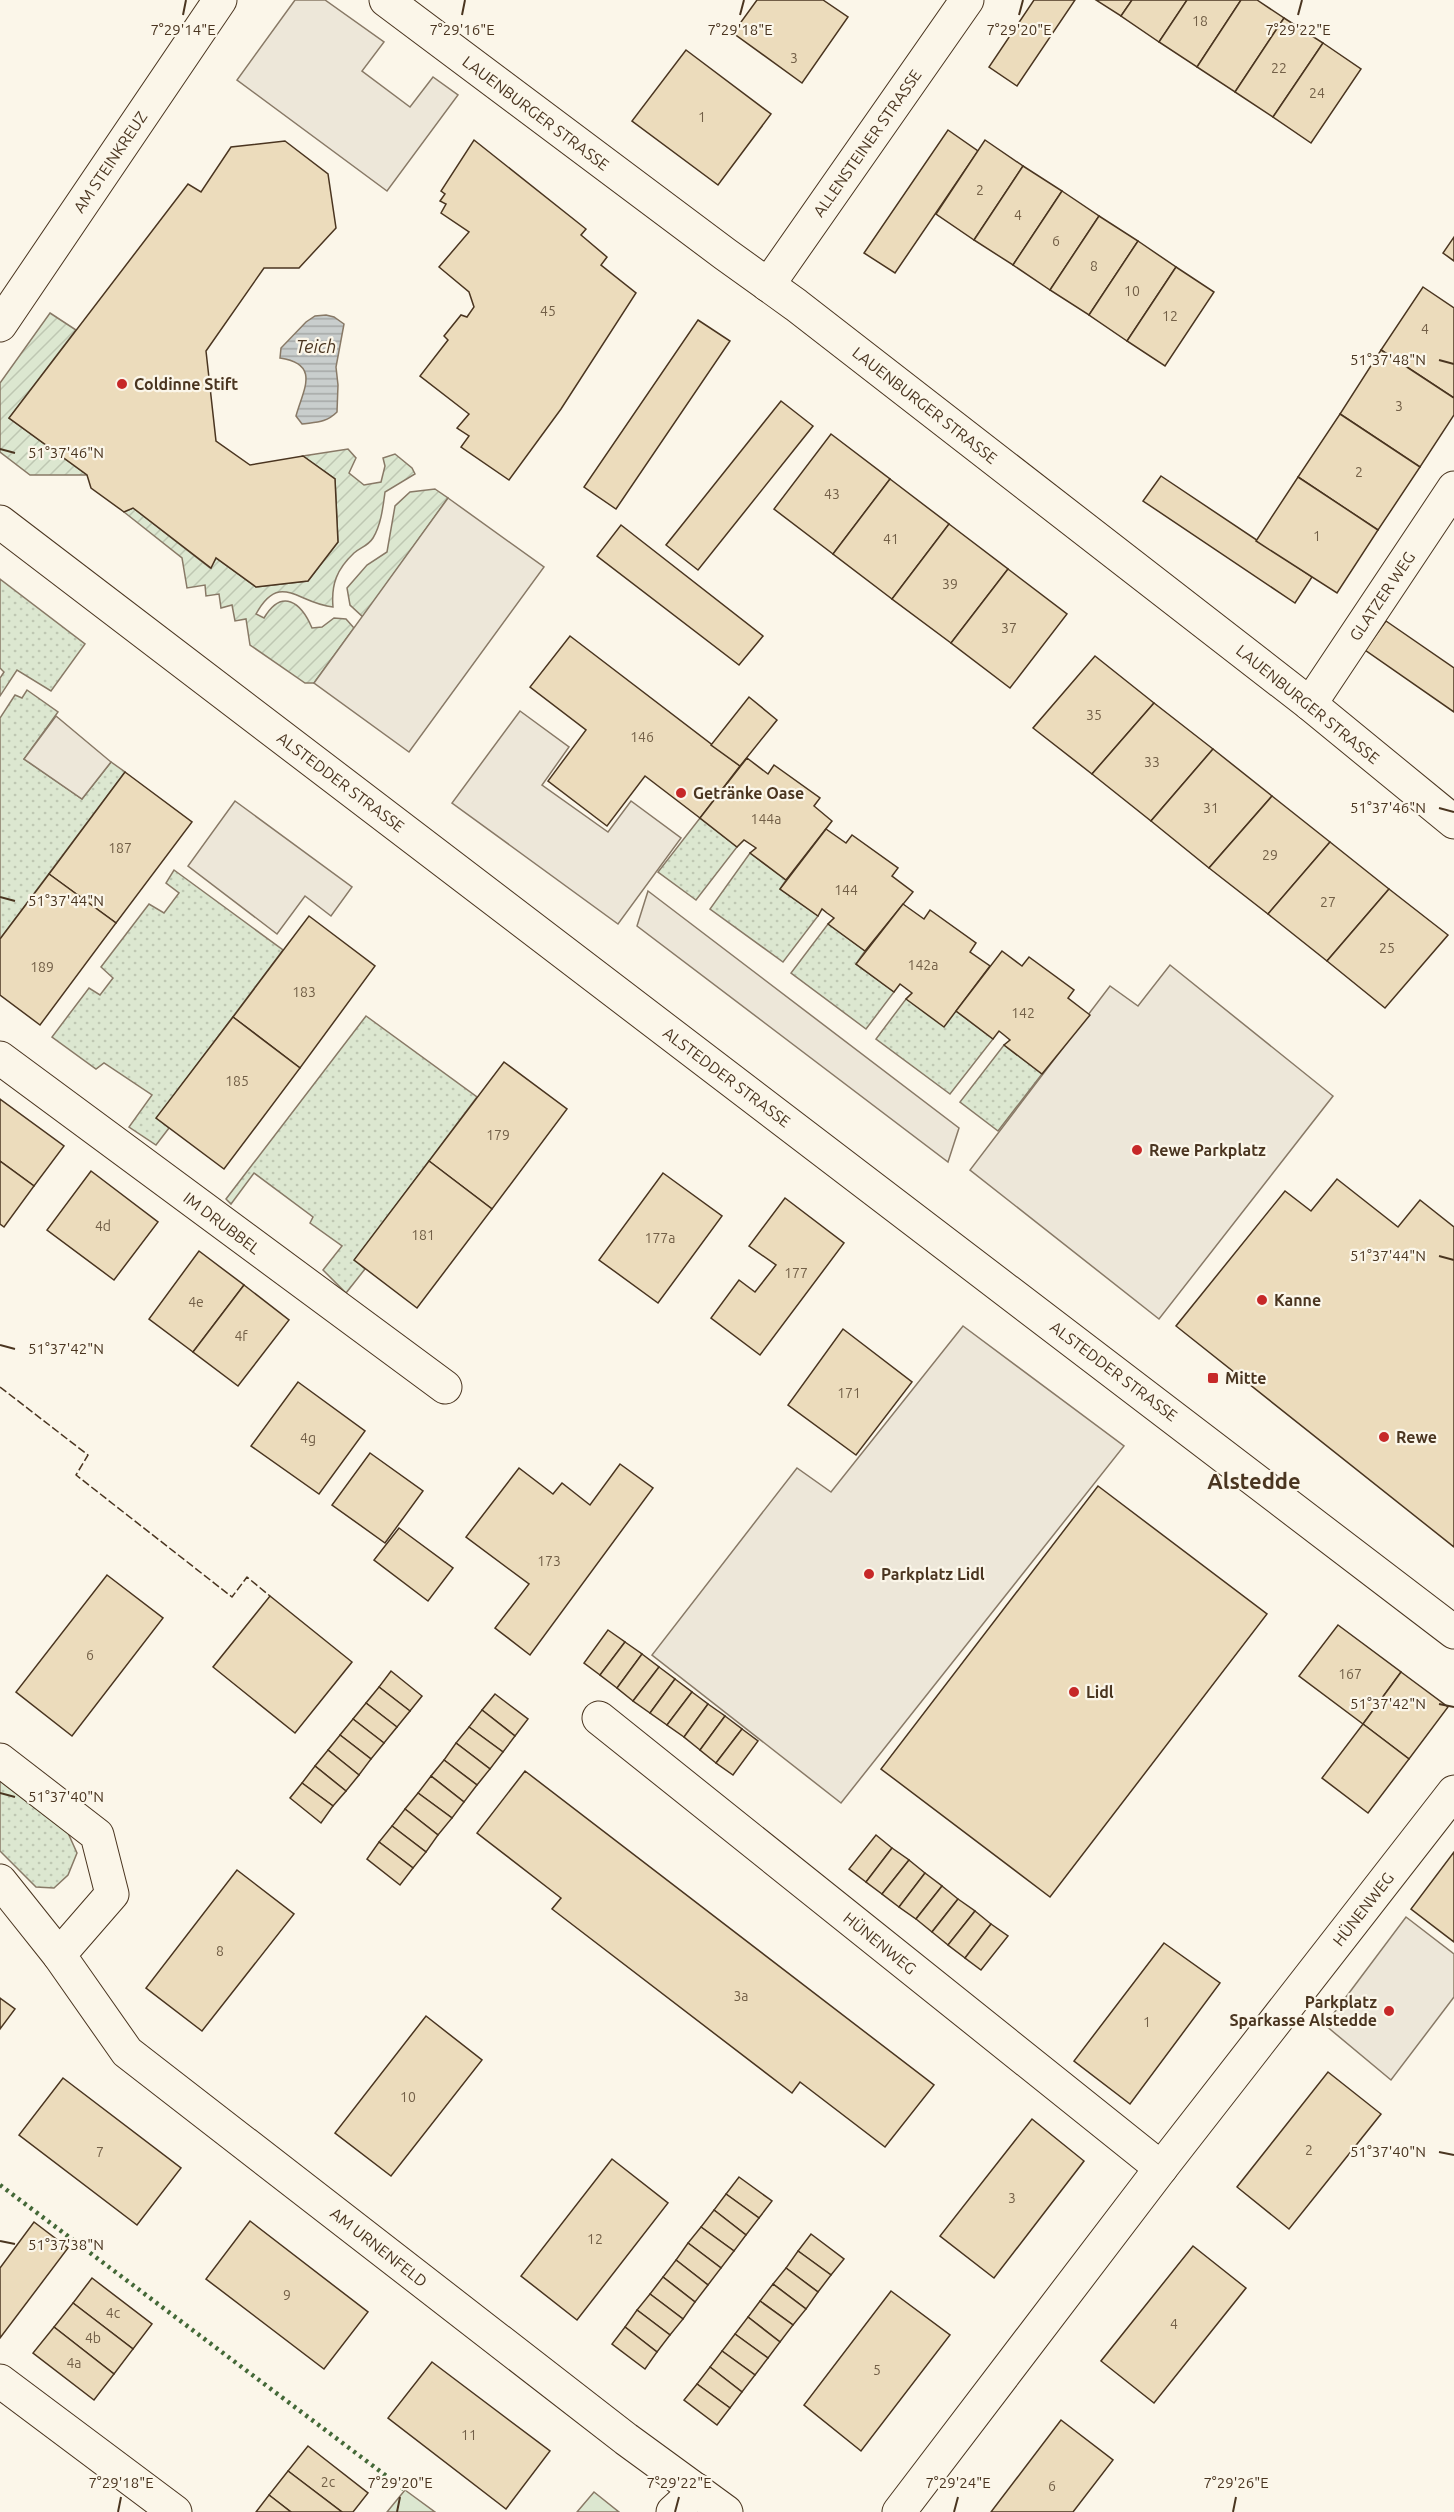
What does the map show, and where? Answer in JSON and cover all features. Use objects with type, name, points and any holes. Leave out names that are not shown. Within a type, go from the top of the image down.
[{"type":"street","name":"AM STEINKREUZ","points":[[0,325],[220,0]]},
{"type":"street","name":"LAUENBURGER STRASSE","points":[[386,0],[768,285],[1310,704],[1454,822]]},
{"type":"street","name":"ALLENSTEINER STRASSE","points":[[768,285],[967,0]]},
{"type":"street","name":"GLATZER WEG","points":[[1310,704],[1454,488]]},
{"type":"street","name":"ALSTEDDER STRASSE","points":[[0,522],[1454,1632]]},
{"type":"street","name":"IM DRUBBEL","points":[[0,1058],[445,1387]]},
{"type":"street","name":"HÜNENWEG","points":[[599,1718],[1161,2168]]},
{"type":"street","points":[[0,1760],[97,1835],[112,1894],[59,1955]]},
{"type":"street","name":"HÜNENWEG","points":[[899,2512],[1161,2168],[1454,1792]]},
{"type":"street","name":"AM URNENFELD","points":[[0,1881],[59,1955],[127,2052],[627,2439],[726,2512]]},
{"type":"street","points":[[0,2381],[175,2512]]},
{"type":"street","points":[[673,2512],[697,2490]]},
{"type":"green space","points":[[50,313],[76,330],[9,418],[87,475],[30,475],[0,452],[0,383]]},
{"type":"green space","points":[[348,449],[356,458],[349,473],[364,485],[381,482],[385,466],[383,458],[395,454],[412,468],[415,474],[385,492],[376,533],[369,543],[348,559],[336,577],[333,607],[282,592],[273,594],[256,614],[264,618],[278,603],[291,602],[302,611],[312,628],[322,627],[334,618],[346,619],[354,628],[314,683],[305,683],[250,645],[246,619],[235,621],[232,605],[221,608],[219,594],[206,596],[205,585],[187,588],[182,558],[124,512],[133,508],[210,568],[216,558],[256,587],[308,581],[338,542],[335,479],[303,456]]},
{"type":"green space","points":[[435,489],[448,498],[363,617],[350,605],[347,588],[367,565],[387,552],[395,506],[410,492]]},
{"type":"green space","points":[[0,579],[85,644],[51,691],[17,670],[0,696],[0,678],[4,672],[0,668]]},
{"type":"green space","points":[[27,690],[58,712],[24,759],[82,799],[111,762],[125,772],[0,939],[0,718],[15,695],[22,698]]},
{"type":"green space","points":[[700,818],[737,847],[696,900],[658,872]]},
{"type":"green space","points":[[750,853],[786,880],[780,889],[818,916],[783,962],[710,909]]},
{"type":"green space","points":[[174,870],[283,950],[157,1118],[169,1128],[156,1145],[129,1127],[152,1095],[104,1063],[96,1069],[52,1037],[89,988],[100,995],[113,978],[101,967],[149,904],[164,913],[179,893],[166,883]]},
{"type":"green space","points":[[828,924],[865,951],[856,964],[894,992],[866,1029],[791,973]]},
{"type":"green space","points":[[906,999],[956,1011],[993,1039],[950,1094],[876,1039]]},
{"type":"green space","points":[[366,1016],[477,1097],[355,1260],[365,1269],[346,1293],[323,1270],[342,1246],[310,1223],[313,1217],[254,1173],[231,1204],[226,1199]]},
{"type":"green space","points":[[1004,1045],[1042,1074],[998,1131],[960,1102]]},
{"type":"green space","points":[[0,1781],[68,1833],[77,1853],[68,1875],[54,1888],[36,1887],[0,1851]]},
{"type":"green space","points":[[405,2490],[435,2512],[387,2512]]},
{"type":"green space","points":[[594,2492],[619,2512],[577,2512]]},
{"type":"shaded area","points":[[295,0],[325,0],[384,42],[362,71],[410,107],[433,77],[458,95],[387,191],[237,80]]},
{"type":"shaded area","points":[[448,498],[544,567],[409,752],[314,683]]},
{"type":"shaded area","points":[[520,711],[569,747],[542,785],[608,832],[631,801],[681,838],[618,924],[452,803]]},
{"type":"shaded area","points":[[56,716],[111,762],[82,799],[24,759]]},
{"type":"shaded area","points":[[235,801],[352,887],[331,916],[305,896],[277,934],[188,866]]},
{"type":"shaded area","points":[[648,891],[959,1128],[948,1162],[637,926]]},
{"type":"shaded area","name":"Rewe Parkplatz","points":[[1170,965],[1333,1096],[1159,1319],[970,1170],[1110,986],[1138,1006]]},
{"type":"shaded area","name":"Parkplatz Lidl","points":[[963,1326],[1124,1446],[841,1803],[652,1655],[797,1468],[831,1492]]},
{"type":"shaded area","name":"Parkplatz Sparkasse Alstedde","points":[[1406,1917],[1454,1954],[1454,1997],[1391,2080],[1325,2025]]},
{"type":"water","name":"Teich","points":[[326,315],[344,324],[336,367],[337,412],[325,420],[302,424],[296,416],[305,388],[305,372],[293,361],[280,358],[281,348],[306,322],[315,316]]},
{"type":"building","points":[[757,0],[823,0],[848,17],[802,83],[733,33]]},
{"type":"building","points":[[1034,0],[1075,0],[1017,86],[989,67]]},
{"type":"building","points":[[1096,0],[1132,0],[1121,16]]},
{"type":"building","points":[[1132,0],[1187,0],[1159,42],[1121,16]]},
{"type":"building","points":[[1187,0],[1241,0],[1197,67],[1159,42]]},
{"type":"building","points":[[1241,0],[1257,0],[1284,18],[1235,92],[1197,67]]},
{"type":"building","points":[[1284,18],[1323,43],[1273,117],[1235,92]]},
{"type":"building","points":[[1323,43],[1361,69],[1311,143],[1273,117]]},
{"type":"building","points":[[686,50],[771,114],[718,185],[632,121]]},
{"type":"building","points":[[948,130],[978,151],[895,273],[864,253]]},
{"type":"building","points":[[474,140],[586,229],[581,235],[607,257],[601,265],[636,293],[561,409],[509,480],[461,447],[469,436],[457,428],[469,414],[420,376],[448,340],[444,336],[461,315],[467,317],[474,307],[469,292],[439,267],[469,232],[441,213],[446,204],[440,201],[445,194],[441,191]]},
{"type":"building","points":[[985,140],[1023,166],[974,240],[936,214]]},
{"type":"building","name":"Coldinne Stift","points":[[285,141],[328,174],[336,228],[299,268],[264,268],[206,351],[216,441],[250,465],[303,456],[335,479],[338,542],[308,581],[256,587],[216,558],[211,568],[133,508],[124,512],[91,488],[87,475],[9,418],[188,184],[201,192],[231,147]]},
{"type":"building","points":[[1023,166],[1062,191],[1013,265],[974,240]]},
{"type":"building","points":[[1062,191],[1099,216],[1050,290],[1013,265]]},
{"type":"building","points":[[1099,216],[1138,241],[1089,315],[1050,290]]},
{"type":"building","points":[[1454,237],[1454,261],[1443,253]]},
{"type":"building","points":[[1138,241],[1176,267],[1127,341],[1089,315]]},
{"type":"building","points":[[1176,267],[1214,292],[1165,366],[1127,341]]},
{"type":"building","points":[[1423,287],[1454,308],[1454,398],[1381,350]]},
{"type":"building","points":[[698,320],[730,341],[616,509],[584,487]]},
{"type":"building","points":[[1381,350],[1454,398],[1454,415],[1420,467],[1340,414]]},
{"type":"building","points":[[781,401],[813,426],[698,570],[666,545]]},
{"type":"building","points":[[1340,414],[1420,467],[1378,530],[1298,477]]},
{"type":"building","points":[[831,434],[890,479],[833,554],[774,509]]},
{"type":"building","points":[[1161,476],[1312,577],[1295,603],[1143,501]]},
{"type":"building","points":[[1298,477],[1378,530],[1337,593],[1256,541]]},
{"type":"building","points":[[890,479],[949,524],[892,599],[833,554]]},
{"type":"building","points":[[949,524],[1008,569],[951,643],[892,599]]},
{"type":"building","points":[[621,525],[763,636],[739,665],[597,556]]},
{"type":"building","points":[[1008,569],[1067,614],[1010,688],[951,643]]},
{"type":"building","points":[[1386,621],[1454,668],[1454,712],[1365,650]]},
{"type":"building","points":[[570,636],[740,766],[700,818],[645,776],[607,826],[548,781],[586,730],[530,687]]},
{"type":"building","points":[[1095,656],[1154,703],[1092,774],[1033,728]]},
{"type":"building","points":[[749,697],[777,720],[740,766],[711,745]]},
{"type":"building","points":[[1154,703],[1213,749],[1151,821],[1092,774]]},
{"type":"building","points":[[1213,749],[1272,796],[1209,868],[1151,821]]},
{"type":"building","points":[[747,758],[768,774],[774,765],[820,798],[814,806],[832,821],[786,880],[750,853],[756,848],[744,840],[737,847],[700,818]]},
{"type":"building","points":[[125,772],[192,822],[116,923],[49,874]]},
{"type":"building","points":[[1272,796],[1330,842],[1268,914],[1209,868]]},
{"type":"building","points":[[826,829],[846,843],[852,835],[898,868],[892,876],[913,892],[865,951],[828,924],[834,918],[822,909],[818,916],[780,889]]},
{"type":"building","points":[[1330,842],[1389,889],[1327,961],[1268,914]]},
{"type":"building","points":[[49,874],[116,923],[40,1025],[0,995],[0,939]]},
{"type":"building","points":[[1389,889],[1448,935],[1385,1008],[1327,961]]},
{"type":"building","points":[[903,904],[924,919],[930,910],[976,943],[970,952],[990,966],[944,1027],[906,999],[912,993],[900,984],[894,992],[856,964]]},
{"type":"building","points":[[309,916],[375,966],[300,1068],[233,1017]]},
{"type":"building","points":[[1002,951],[1022,966],[1029,957],[1074,990],[1068,998],[1090,1015],[1042,1074],[1004,1045],[1010,1040],[999,1031],[993,1039],[956,1011]]},
{"type":"building","points":[[233,1017],[300,1068],[224,1169],[156,1118]]},
{"type":"building","points":[[504,1062],[567,1109],[492,1209],[429,1161]]},
{"type":"building","points":[[0,1099],[64,1146],[34,1186],[0,1161]]},
{"type":"building","points":[[0,1161],[34,1186],[4,1227],[0,1224]]},
{"type":"building","points":[[429,1161],[492,1209],[417,1308],[354,1260]]},
{"type":"building","points":[[91,1171],[158,1222],[114,1280],[47,1230]]},
{"type":"building","points":[[663,1173],[722,1216],[658,1303],[599,1260]]},
{"type":"building","name":"Rewe","points":[[1337,1179],[1398,1227],[1420,1200],[1454,1227],[1454,1547],[1176,1326],[1285,1191],[1311,1211]]},
{"type":"building","points":[[785,1198],[844,1243],[760,1355],[711,1318],[739,1280],[755,1292],[776,1265],[749,1246]]},
{"type":"building","points":[[199,1251],[244,1285],[193,1352],[149,1319]]},
{"type":"building","points":[[244,1285],[289,1320],[238,1386],[193,1352]]},
{"type":"building","points":[[843,1329],[912,1382],[856,1455],[788,1405]]},
{"type":"building","points":[[298,1382],[365,1431],[319,1494],[251,1446]]},
{"type":"building","points":[[370,1453],[423,1491],[385,1543],[332,1505]]},
{"type":"building","points":[[620,1464],[653,1488],[530,1655],[495,1628],[529,1584],[466,1537],[519,1468],[553,1494],[562,1483],[590,1505]]},
{"type":"building","name":"Lidl","points":[[1098,1486],[1267,1614],[1050,1897],[881,1769]]},
{"type":"building","points":[[399,1528],[453,1568],[428,1601],[374,1560]]},
{"type":"building","points":[[107,1575],[163,1618],[72,1736],[16,1692]]},
{"type":"building","points":[[270,1596],[352,1662],[295,1733],[213,1667]]},
{"type":"building","points":[[1338,1625],[1401,1672],[1363,1724],[1299,1676]]},
{"type":"building","points":[[608,1630],[625,1642],[600,1675],[584,1663]]},
{"type":"building","points":[[625,1642],[642,1654],[617,1688],[600,1675]]},
{"type":"building","points":[[642,1654],[659,1667],[633,1701],[617,1688]]},
{"type":"building","points":[[659,1667],[675,1679],[650,1713],[633,1701]]},
{"type":"building","points":[[391,1671],[422,1696],[410,1711],[379,1687]]},
{"type":"building","points":[[1401,1672],[1448,1707],[1409,1759],[1363,1724]]},
{"type":"building","points":[[675,1679],[692,1692],[667,1725],[650,1713]]},
{"type":"building","points":[[379,1687],[410,1711],[397,1727],[366,1703]]},
{"type":"building","points":[[692,1692],[708,1704],[684,1737],[667,1725]]},
{"type":"building","points":[[495,1694],[528,1719],[515,1736],[482,1710]]},
{"type":"building","points":[[366,1703],[397,1727],[384,1743],[353,1719]]},
{"type":"building","points":[[708,1704],[725,1716],[700,1750],[684,1737]]},
{"type":"building","points":[[482,1710],[515,1736],[503,1752],[469,1727]]},
{"type":"building","points":[[725,1716],[742,1729],[716,1763],[700,1750]]},
{"type":"building","points":[[353,1719],[384,1743],[371,1759],[340,1735]]},
{"type":"building","points":[[1363,1724],[1409,1759],[1368,1813],[1322,1778]]},
{"type":"building","points":[[469,1727],[503,1752],[490,1769],[456,1743]]},
{"type":"building","points":[[742,1729],[758,1741],[733,1775],[716,1763]]},
{"type":"building","points":[[340,1735],[371,1759],[359,1775],[328,1750]]},
{"type":"building","points":[[456,1743],[490,1769],[477,1785],[444,1760]]},
{"type":"building","points":[[328,1750],[359,1775],[346,1791],[315,1766]]},
{"type":"building","points":[[444,1760],[477,1785],[464,1802],[431,1776]]},
{"type":"building","points":[[315,1766],[346,1791],[333,1806],[302,1783]]},
{"type":"building","points":[[525,1771],[934,2085],[885,2147],[800,2082],[792,2093],[552,1909],[561,1898],[477,1833]]},
{"type":"building","points":[[431,1776],[464,1802],[452,1818],[418,1793]]},
{"type":"building","points":[[302,1783],[333,1806],[321,1823],[290,1798]]},
{"type":"building","points":[[418,1793],[452,1818],[438,1835],[405,1809]]},
{"type":"building","points":[[405,1809],[438,1835],[426,1852],[392,1826]]},
{"type":"building","points":[[392,1826],[426,1852],[413,1868],[379,1842]]},
{"type":"building","points":[[876,1835],[892,1848],[866,1882],[849,1869]]},
{"type":"building","points":[[379,1842],[413,1868],[400,1885],[367,1859]]},
{"type":"building","points":[[892,1848],[909,1860],[882,1894],[866,1882]]},
{"type":"building","points":[[1454,1852],[1454,1942],[1411,1909]]},
{"type":"building","points":[[909,1860],[925,1873],[899,1907],[882,1894]]},
{"type":"building","points":[[237,1870],[294,1914],[202,2031],[146,1988]]},
{"type":"building","points":[[925,1873],[942,1886],[916,1919],[899,1907]]},
{"type":"building","points":[[942,1886],[958,1899],[932,1932],[916,1919]]},
{"type":"building","points":[[958,1899],[975,1911],[948,1945],[932,1932]]},
{"type":"building","points":[[975,1911],[991,1924],[965,1958],[948,1945]]},
{"type":"building","points":[[991,1924],[1008,1936],[981,1970],[965,1958]]},
{"type":"building","points":[[1164,1943],[1220,1983],[1130,2104],[1074,2061]]},
{"type":"building","points":[[0,1998],[15,2009],[0,2029]]},
{"type":"building","points":[[426,2016],[482,2060],[391,2176],[335,2133]]},
{"type":"building","points":[[1328,2072],[1381,2114],[1289,2229],[1237,2187]]},
{"type":"building","points":[[63,2078],[181,2168],[137,2225],[19,2135]]},
{"type":"building","points":[[1032,2119],[1084,2161],[994,2278],[940,2236]]},
{"type":"building","points":[[612,2159],[668,2203],[577,2320],[521,2276]]},
{"type":"building","points":[[739,2177],[772,2201],[759,2218],[726,2194]]},
{"type":"building","points":[[726,2194],[759,2218],[746,2235],[714,2210]]},
{"type":"building","points":[[714,2210],[746,2235],[734,2251],[701,2227]]},
{"type":"building","points":[[250,2221],[368,2312],[324,2369],[206,2279]]},
{"type":"building","points":[[34,2222],[68,2248],[0,2338],[0,2268]]},
{"type":"building","points":[[701,2227],[734,2251],[721,2268],[688,2243]]},
{"type":"building","points":[[811,2234],[844,2259],[831,2275],[798,2251]]},
{"type":"building","points":[[688,2243],[721,2268],[708,2285],[676,2260]]},
{"type":"building","points":[[1193,2246],[1246,2288],[1154,2403],[1101,2361]]},
{"type":"building","points":[[798,2251],[831,2275],[818,2292],[786,2268]]},
{"type":"building","points":[[676,2260],[708,2285],[695,2302],[663,2277]]},
{"type":"building","points":[[786,2268],[818,2292],[806,2309],[773,2284]]},
{"type":"building","points":[[663,2277],[695,2302],[683,2319],[650,2294]]},
{"type":"building","points":[[92,2278],[152,2324],[133,2349],[73,2303]]},
{"type":"building","points":[[773,2284],[806,2309],[793,2325],[760,2301]]},
{"type":"building","points":[[891,2291],[950,2335],[861,2451],[804,2405]]},
{"type":"building","points":[[650,2294],[683,2319],[670,2335],[637,2310]]},
{"type":"building","points":[[760,2301],[793,2325],[780,2342],[748,2317]]},
{"type":"building","points":[[73,2303],[133,2349],[114,2374],[54,2327]]},
{"type":"building","points":[[637,2310],[670,2335],[657,2352],[625,2327]]},
{"type":"building","points":[[748,2317],[780,2342],[768,2358],[735,2334]]},
{"type":"building","points":[[54,2327],[114,2374],[94,2400],[33,2353]]},
{"type":"building","points":[[625,2327],[657,2352],[645,2369],[612,2344]]},
{"type":"building","points":[[735,2334],[768,2358],[755,2375],[722,2351]]},
{"type":"building","points":[[722,2351],[755,2375],[742,2392],[710,2367]]},
{"type":"building","points":[[432,2362],[550,2451],[506,2509],[388,2418]]},
{"type":"building","points":[[710,2367],[742,2392],[730,2408],[697,2384]]},
{"type":"building","points":[[697,2384],[730,2408],[717,2425],[684,2400]]},
{"type":"building","points":[[1061,2420],[1113,2460],[1073,2512],[991,2512]]},
{"type":"building","points":[[308,2446],[368,2493],[353,2512],[342,2512],[288,2471]]},
{"type":"building","points":[[288,2471],[342,2512],[291,2512],[269,2495]]},
{"type":"building","points":[[269,2495],[291,2512],[256,2512]]},
{"type":"hedge","points":[[0,2185],[405,2490]]},
{"type":"fence","points":[[0,1387],[88,1455],[76,1475],[232,1597],[247,1577],[270,1596]]},
{"type":"place","name":"Coldinne Stift","points":[[122,384]]},
{"type":"place","name":"Getränke Oase","points":[[681,793]]},
{"type":"place","name":"Rewe Parkplatz","points":[[1137,1150]]},
{"type":"place","name":"Kanne","points":[[1262,1300]]},
{"type":"place","name":"Mitte","points":[[1213,1378]]},
{"type":"place","name":"Rewe","points":[[1384,1437]]},
{"type":"place","name":"Parkplatz Lidl","points":[[869,1574]]},
{"type":"place","name":"Lidl","points":[[1074,1692]]},
{"type":"place","name":"Parkplatz Sparkasse Alstedde","points":[[1389,2011]]},
{"type":"district","name":"Alstedde","points":[[1254,1480]]}]
